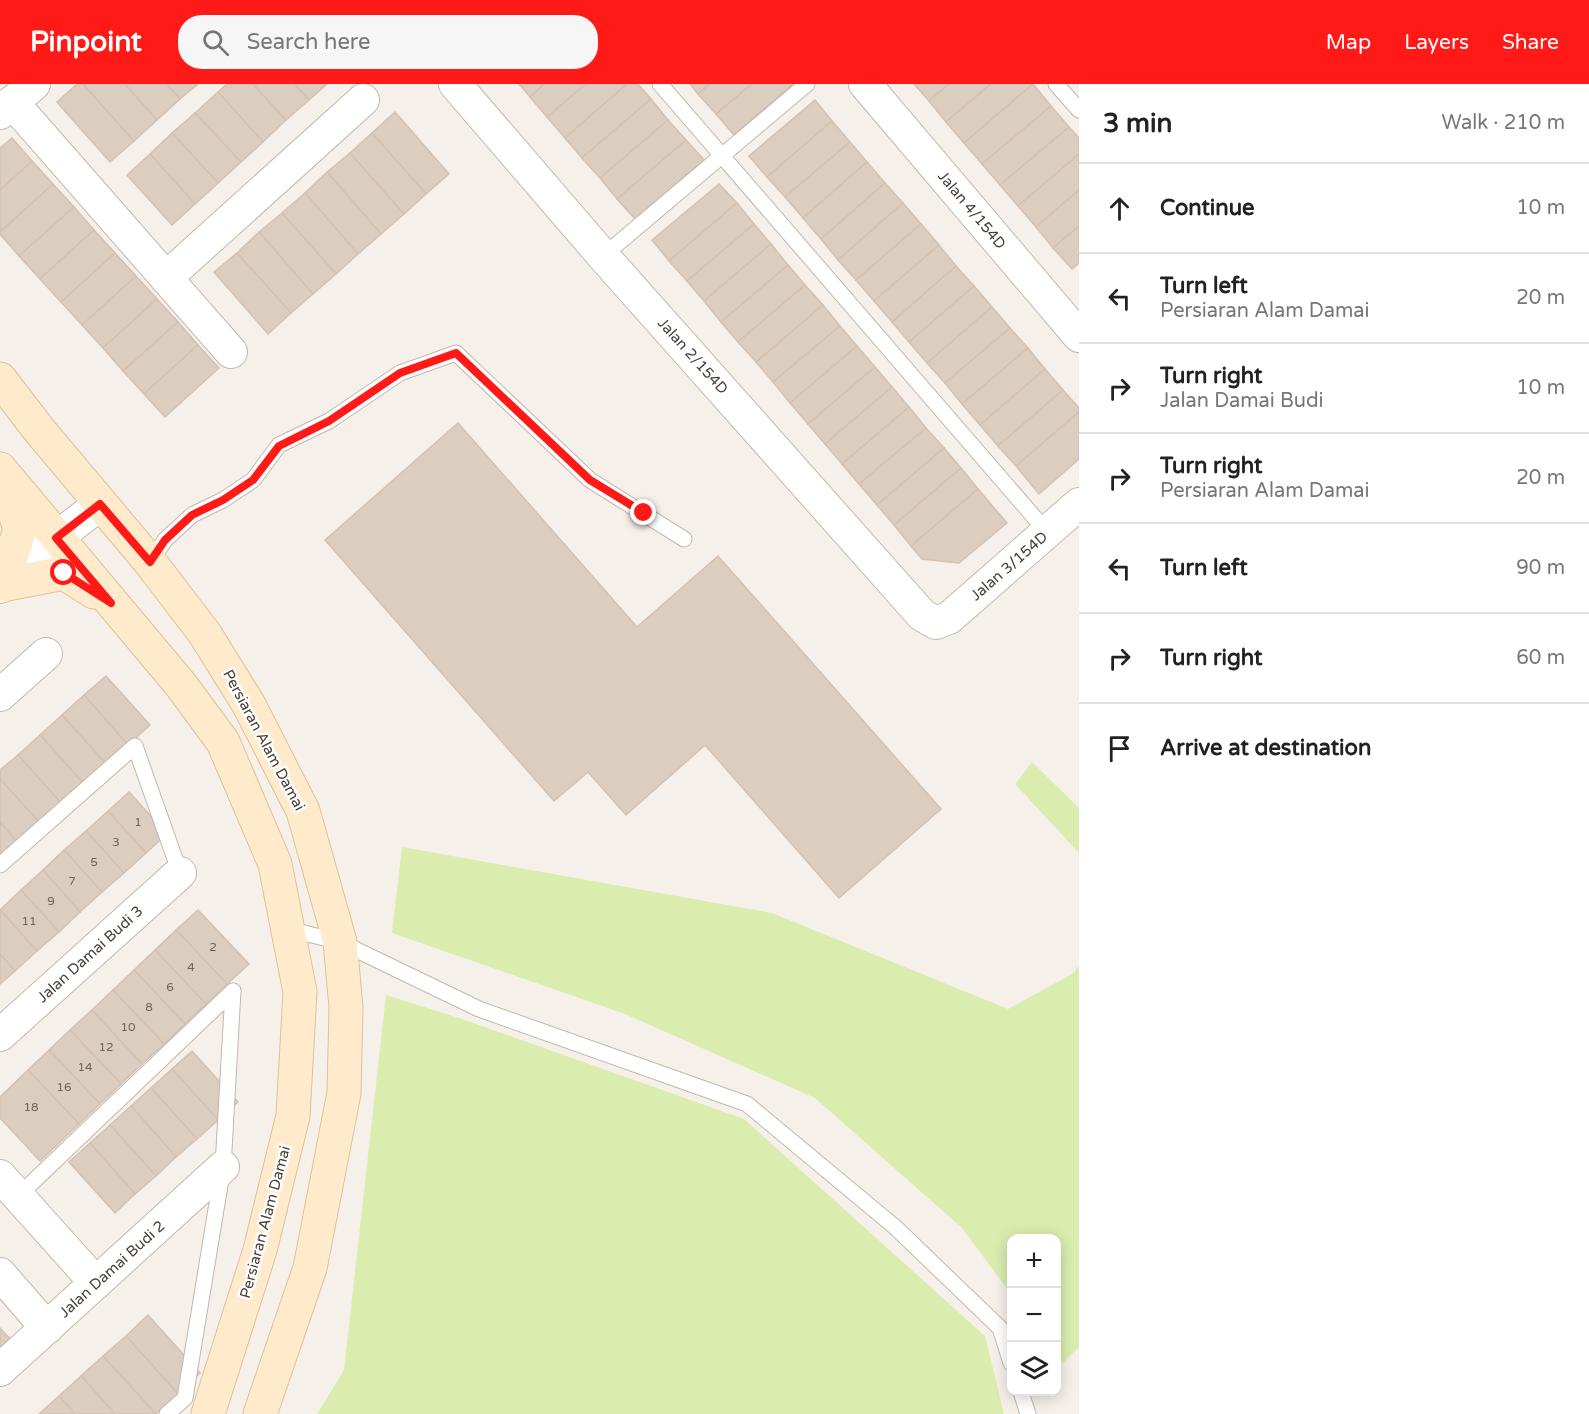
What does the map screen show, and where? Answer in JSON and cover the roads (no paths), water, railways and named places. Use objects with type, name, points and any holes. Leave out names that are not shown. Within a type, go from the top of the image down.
[{"type":"street","name":"Jalan 2/154D","points":[[455,84],[603,256],[922,615],[936,623]]},
{"type":"street","name":"Jalan 4/154D","points":[[865,84],[1079,336]]},
{"type":"street","points":[[15,100],[231,352]]},
{"type":"street","points":[[166,278],[363,100]]},
{"type":"street","name":"Persiaran Alam Damai","points":[[0,379],[39,431],[150,562],[205,634],[243,694],[303,811],[340,942],[346,1007],[344,1093],[310,1268],[260,1414]]},
{"type":"street","points":[[0,470],[20,529],[1,586]]},
{"type":"street","name":"Persiaran Alam Damai","points":[[0,470],[181,685],[223,742],[275,864],[300,992],[293,1116],[260,1250],[208,1414]]},
{"type":"street","points":[[1,586],[56,538],[100,504]]},
{"type":"street","name":"Jalan 3/154D","points":[[936,623],[949,618],[1079,504]]},
{"type":"street","points":[[1,586],[64,573],[111,603]]},
{"type":"street","points":[[0,695],[45,654]]},
{"type":"street","name":"Jalan Damai Budi 3","points":[[0,1035],[180,873]]},
{"type":"street","name":"Jalan Damai Budi 2","points":[[0,1370],[223,1167]]},
{"type":"street","points":[[9,1186],[96,1283]]},
{"type":"street","points":[[0,1274],[47,1328]]},
{"type":"lane","points":[[660,84],[1047,532]]},
{"type":"lane","points":[[603,256],[807,84]]},
{"type":"lane","points":[[1056,84],[1079,110]]},
{"type":"lane","points":[[150,562],[165,540],[192,515],[223,500],[253,480],[279,446],[329,421],[400,373],[456,353],[590,480],[684,539]]},
{"type":"lane","points":[[0,865],[135,746],[180,873]]},
{"type":"lane","points":[[288,929],[340,942],[479,1009],[747,1104],[895,1227],[1000,1328],[1007,1351]]},
{"type":"lane","points":[[9,1186],[232,991],[223,1167],[185,1398],[167,1414]]},
{"type":"lane","points":[[1022,1396],[1028,1414]]}]
